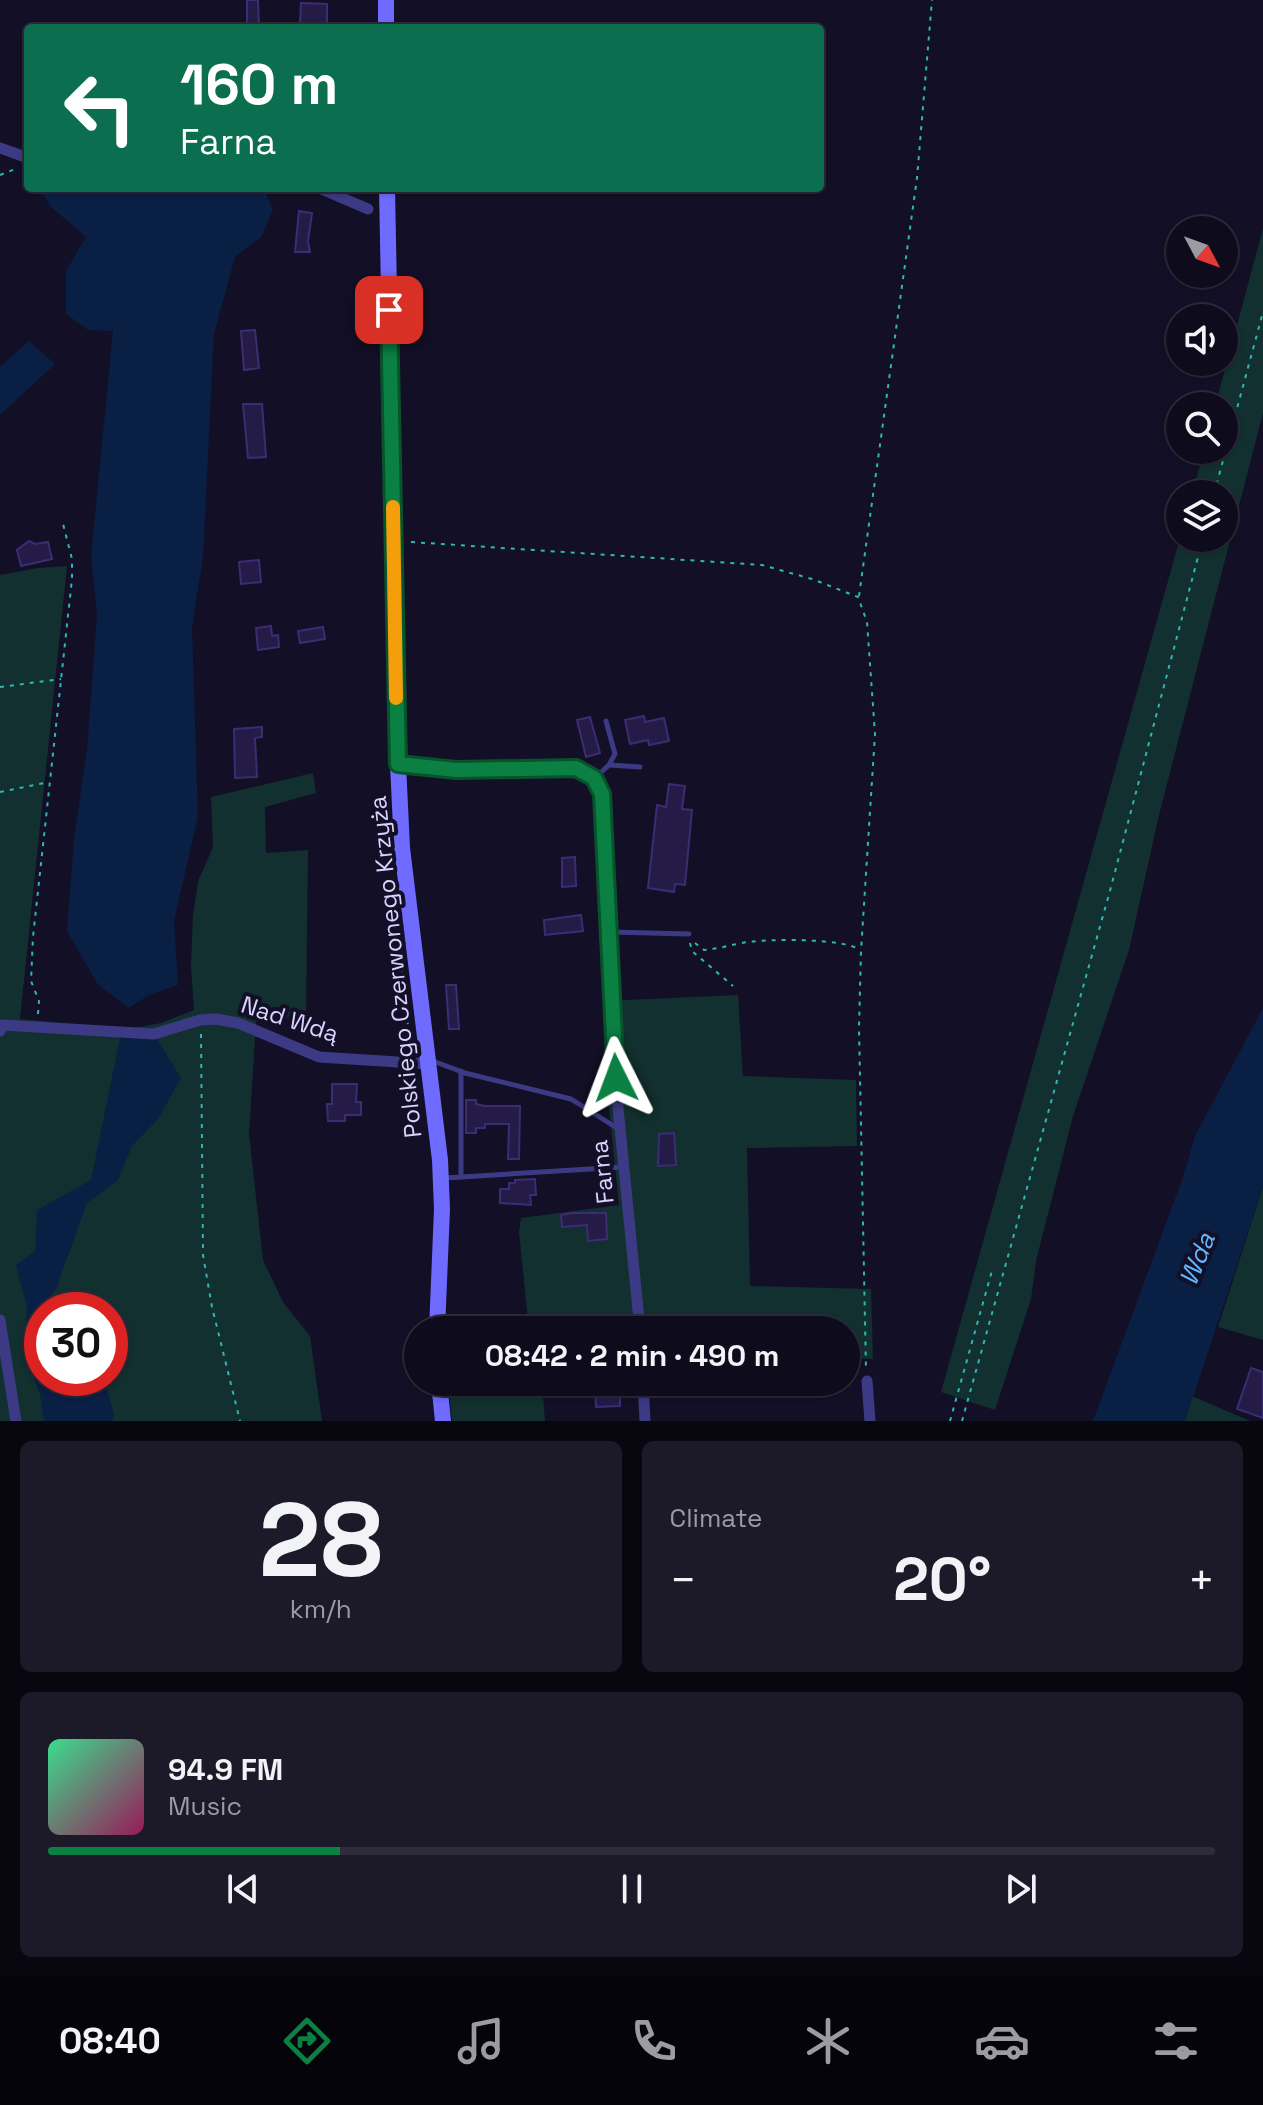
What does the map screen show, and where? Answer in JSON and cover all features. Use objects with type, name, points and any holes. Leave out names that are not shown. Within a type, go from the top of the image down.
[{"type":"street","points":[[386,0],[386,24]]},
{"type":"street","points":[[0,148],[24,163]]},
{"type":"street","points":[[328,192],[368,209]]},
{"type":"street","name":"Polskiego Czerwonego Krzyża","points":[[387,192],[398,764],[402,848],[441,1178],[437,1316]]},
{"type":"street","points":[[398,764],[456,770],[565,767],[587,772],[594,778]]},
{"type":"street","name":"Farna","points":[[594,778],[602,794],[620,1130],[639,1316]]},
{"type":"street","name":"Nad Wdą","points":[[0,1031],[2,1025],[154,1034],[200,1020],[238,1023],[319,1057],[429,1061]]},
{"type":"street","points":[[0,1320],[16,1421]]},
{"type":"street","points":[[867,1381],[870,1421]]},
{"type":"street","points":[[440,1396],[443,1421]]},
{"type":"street","points":[[644,1396],[645,1421]]},
{"type":"lane","points":[[594,778],[609,765],[615,754],[606,721]]},
{"type":"lane","points":[[609,765],[640,767]]},
{"type":"lane","points":[[609,932],[689,934]]},
{"type":"lane","points":[[429,1061],[571,1099],[620,1130]]},
{"type":"lane","points":[[461,1071],[461,1177]]},
{"type":"lane","points":[[441,1178],[624,1167]]},
{"type":"path","points":[[867,1381],[860,1103],[861,951],[875,734],[867,622],[858,597],[917,178],[932,0]]},
{"type":"path","points":[[0,175],[24,163]]},
{"type":"path","points":[[1218,480],[1263,312]]},
{"type":"path","points":[[37,1027],[39,1001],[31,981],[72,579],[72,559],[62,520]]},
{"type":"path","points":[[394,543],[419,542],[762,565],[812,579],[858,597]]},
{"type":"path","points":[[962,1421],[1107,902],[1199,552]]},
{"type":"path","points":[[0,687],[61,679]]},
{"type":"path","points":[[0,792],[49,782]]},
{"type":"path","points":[[689,934],[704,950],[763,941],[841,943],[854,945],[861,951]]},
{"type":"path","points":[[689,934],[692,951],[733,986]]},
{"type":"path","points":[[200,1020],[203,1255],[212,1307],[240,1421]]},
{"type":"path","points":[[950,1421],[993,1267]]},
{"type":"green space","points":[[1263,229],[1263,413],[1238,510],[1238,480],[1196,480],[1200,464],[1238,464],[1238,392],[1219,392],[1223,376],[1238,376],[1238,321]]},
{"type":"green space","points":[[1176,552],[1227,552],[1159,815],[1129,950],[1073,1116],[1036,1261],[1031,1299],[995,1410],[941,1392]]},
{"type":"green space","points":[[67,566],[20,1019],[128,1029],[161,1023],[194,1010],[191,967],[193,916],[198,881],[213,847],[211,797],[313,773],[316,793],[265,807],[266,853],[308,850],[306,1016],[256,1022],[249,1134],[263,1260],[283,1302],[310,1336],[322,1421],[0,1421],[0,575]]},
{"type":"green space","points":[[738,995],[743,1076],[856,1080],[857,1146],[747,1148],[750,1286],[871,1289],[873,1359],[860,1359],[860,1316],[528,1316],[519,1232],[521,1218],[619,1205],[608,1099],[604,1001]]},
{"type":"green space","points":[[1263,1187],[1263,1340],[1218,1327]]},
{"type":"green space","points":[[449,1396],[543,1396],[545,1421],[452,1421]]},
{"type":"green space","points":[[1192,1396],[1250,1421],[1185,1421]]},
{"type":"water","points":[[42,192],[139,192],[154,195],[158,192],[265,192],[273,210],[262,236],[235,257],[214,334],[203,557],[192,627],[198,816],[174,921],[178,985],[149,995],[129,1008],[98,985],[67,931],[74,839],[87,749],[97,615],[91,556],[113,331],[88,330],[66,314],[66,271],[86,237],[51,207]]},
{"type":"water","points":[[29,341],[55,364],[0,415],[0,367]]},
{"type":"water","name":"Wda","points":[[1263,1008],[1263,1187],[1185,1421],[1093,1421],[1183,1177],[1195,1136]]},
{"type":"water","points":[[121,1033],[154,1034],[181,1078],[158,1119],[132,1146],[118,1180],[87,1203],[56,1289],[53,1292],[24,1292],[24,1296],[16,1265],[35,1251],[37,1210],[91,1180]]},
{"type":"water","points":[[40,1396],[109,1396],[114,1414],[112,1421],[44,1421]]},
{"type":"building","points":[[247,0],[258,0],[259,24],[247,24]]},
{"type":"building","points":[[301,3],[327,4],[327,24],[300,23]]},
{"type":"building","points":[[299,211],[312,213],[308,241],[310,252],[295,252]]},
{"type":"building","points":[[255,330],[259,368],[244,370],[241,331]]},
{"type":"building","points":[[243,404],[262,404],[266,457],[248,458]]},
{"type":"building","points":[[29,541],[35,544],[48,542],[52,559],[21,566],[17,550]]},
{"type":"building","points":[[259,560],[261,582],[241,584],[239,562]]},
{"type":"building","points":[[271,626],[272,636],[278,635],[279,647],[258,650],[256,628]]},
{"type":"building","points":[[323,627],[325,639],[300,643],[298,631]]},
{"type":"building","points":[[644,716],[645,722],[664,718],[669,741],[649,745],[648,740],[630,744],[625,720]]},
{"type":"building","points":[[590,717],[600,753],[586,757],[577,720]]},
{"type":"building","points":[[262,727],[262,737],[255,738],[257,777],[235,778],[234,729]]},
{"type":"building","points":[[669,784],[685,786],[682,809],[692,810],[685,885],[675,884],[674,892],[648,888],[657,805],[666,807]]},
{"type":"building","points":[[575,857],[576,886],[562,887],[562,858]]},
{"type":"building","points":[[581,915],[583,931],[545,935],[544,920]]},
{"type":"building","points":[[446,985],[456,985],[459,1029],[449,1029]]},
{"type":"building","points":[[332,1084],[357,1084],[356,1102],[361,1102],[361,1115],[345,1115],[345,1121],[328,1121],[327,1104],[332,1104]]},
{"type":"building","points":[[466,1100],[476,1100],[476,1104],[485,1106],[520,1106],[519,1159],[508,1159],[509,1124],[485,1124],[485,1128],[476,1128],[476,1133],[466,1133]]},
{"type":"building","points":[[674,1133],[676,1165],[658,1166],[659,1134]]},
{"type":"building","points":[[535,1179],[536,1195],[530,1195],[531,1205],[500,1203],[500,1189],[509,1189],[509,1183],[515,1183],[515,1180]]},
{"type":"building","points":[[606,1213],[607,1239],[588,1241],[587,1225],[562,1227],[561,1215]]},
{"type":"building","points":[[1251,1368],[1263,1372],[1263,1418],[1237,1409]]},
{"type":"building","points":[[595,1396],[620,1396],[620,1406],[596,1407]]},
{"type":"slow traffic","points":[[393,507],[396,698]]},
{"type":"route","points":[[389,310],[398,764],[496,771],[565,767],[587,772],[594,778],[602,794],[616,1078]]}]
